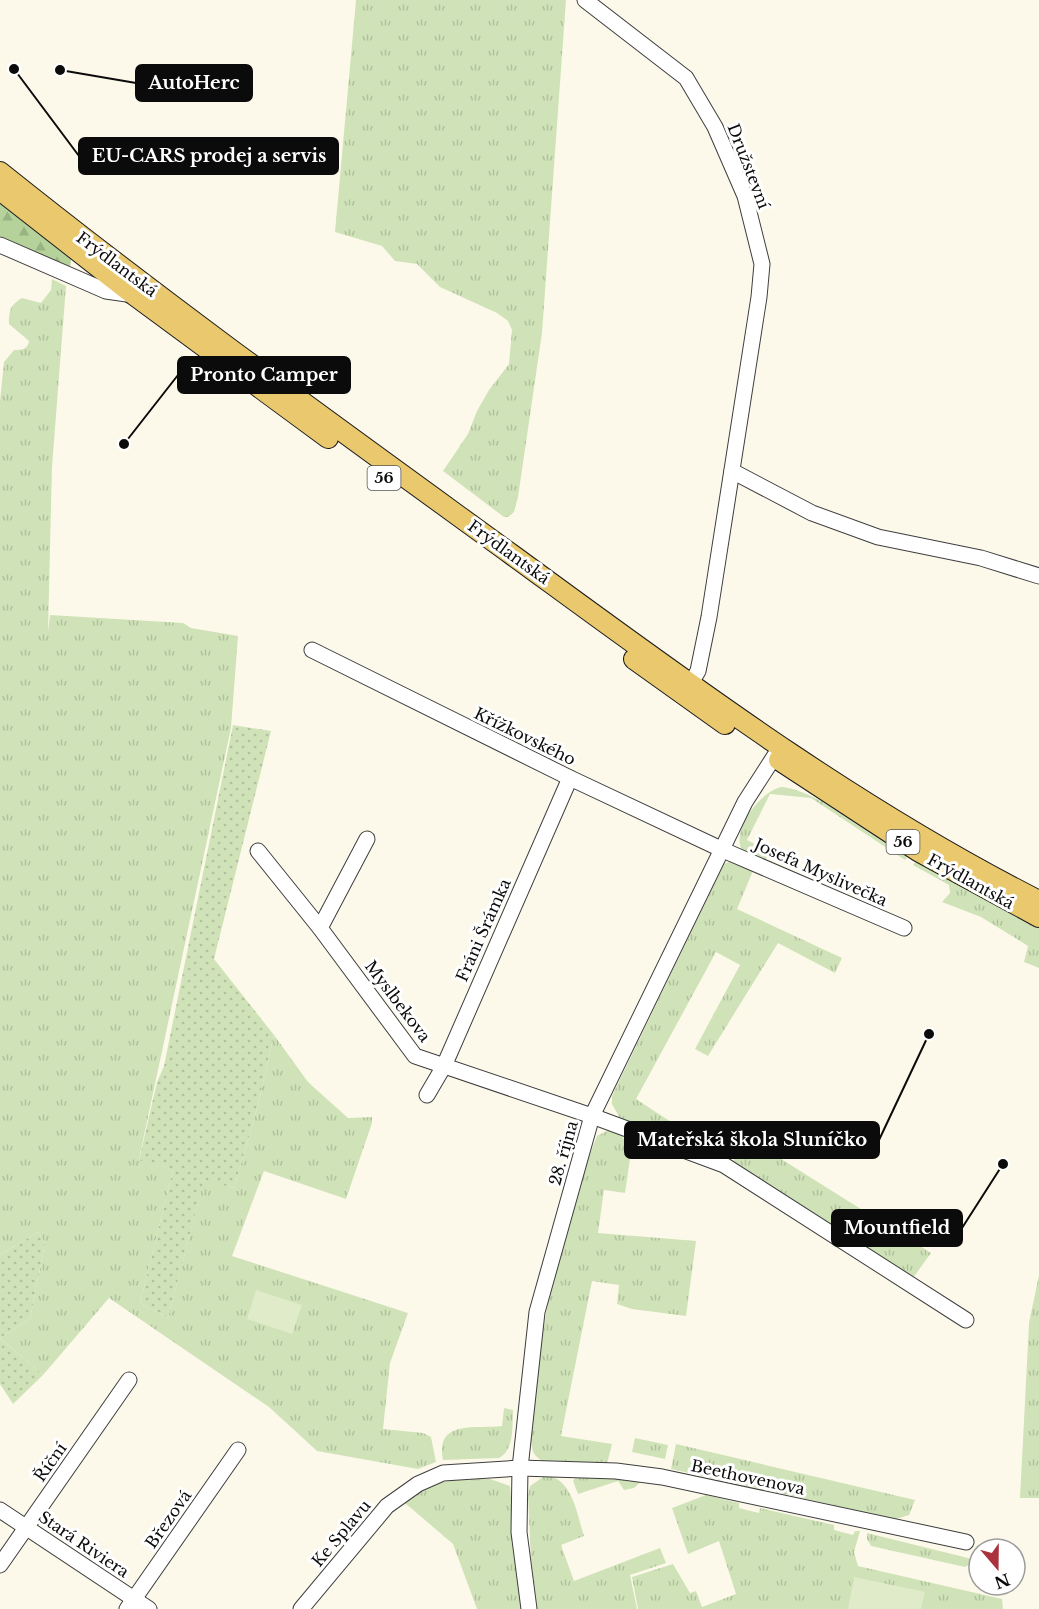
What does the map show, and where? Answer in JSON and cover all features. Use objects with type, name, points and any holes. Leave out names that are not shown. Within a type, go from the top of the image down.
[{"type":"main road","name":"Frýdlantská","points":[[0,172],[218,340],[690,683],[777,751],[821,790],[918,851],[1039,917]]},
{"type":"main road","name":"Frýdlantská","points":[[0,190],[134,295],[686,696],[925,839],[1039,902]]},
{"type":"street","name":"Družstevní","points":[[585,0],[686,78],[715,126],[745,196],[762,264],[759,297],[709,617],[698,671],[690,683]]},
{"type":"street","points":[[0,244],[106,291],[134,295]]},
{"type":"street","points":[[732,471],[812,513],[878,537],[981,558],[1039,576]]},
{"type":"street","name":"Křížkovského","points":[[312,650],[570,778],[723,850]]},
{"type":"street","name":"28. října","points":[[529,1609],[519,1532],[520,1468],[537,1312],[592,1116],[663,965],[723,850],[745,802],[777,751]]},
{"type":"street","name":"Fráni Šrámka","points":[[428,1095],[444,1066],[570,778]]},
{"type":"street","points":[[321,928],[367,839]]},
{"type":"street","name":"Josefa Myslivečka","points":[[723,850],[904,928]]},
{"type":"street","name":"Myslbekova","points":[[258,851],[321,928],[416,1056],[592,1116],[732,1169],[966,1320]]},
{"type":"street","name":"Říční","points":[[0,1565],[129,1380]]},
{"type":"street","name":"Březová","points":[[131,1604],[238,1450]]},
{"type":"street","name":"Beethovenova","points":[[520,1468],[616,1472],[662,1477],[966,1542]]},
{"type":"street","name":"Ke Splavu","points":[[301,1609],[387,1506],[418,1484],[444,1473],[520,1468]]},
{"type":"street","name":"Stará Riviera","points":[[0,1510],[131,1604],[149,1609]]},
{"type":"green space","points":[[356,0],[566,0],[542,333],[518,497],[514,512],[508,517],[504,517],[443,471],[468,434],[489,390],[509,364],[512,330],[508,321],[497,313],[440,287],[417,264],[395,261],[382,246],[335,232]]},
{"type":"green space","points":[[0,203],[71,259],[70,269],[0,236]]},
{"type":"green space","points":[[52,279],[66,286],[52,467],[48,632],[50,615],[183,623],[191,628],[238,636],[231,728],[139,1159],[173,1170],[140,1303],[168,1318],[204,1179],[234,1188],[258,1105],[274,1035],[308,1082],[348,1118],[372,1117],[372,1123],[346,1199],[264,1171],[232,1256],[408,1313],[390,1363],[383,1429],[423,1433],[431,1437],[436,1462],[418,1469],[317,1451],[269,1407],[109,1298],[43,1375],[0,1338],[30,1319],[45,1243],[38,1232],[0,1255],[0,401],[4,362],[14,350],[25,348],[29,341],[9,324],[11,309],[22,298],[41,303],[51,290]]},
{"type":"green space","points":[[233,725],[271,731],[214,959],[274,1035],[258,1105],[234,1188],[204,1180],[168,1318],[140,1303],[173,1170],[139,1160],[157,1082],[164,1066]]},
{"type":"green space","points":[[781,787],[810,796],[827,805],[908,856],[905,860],[811,798],[770,794],[747,840],[772,852],[765,860],[750,857],[741,849],[740,838],[743,826],[749,813],[759,801],[770,792]]},
{"type":"green space","points":[[730,861],[755,866],[737,909],[842,958],[835,973],[778,943],[708,1056],[695,1049],[740,965],[716,952],[636,1099],[691,1135],[687,1142],[620,1118],[612,1104],[612,1096],[724,864]]},
{"type":"green space","points":[[916,861],[1039,927],[1039,968],[1024,962],[1028,946],[981,917],[942,902],[950,893],[949,885],[913,865]]},
{"type":"green space","points":[[609,1130],[619,1130],[631,1152],[625,1193],[604,1190],[598,1233],[696,1241],[686,1316],[632,1309],[617,1304],[619,1285],[592,1281],[561,1436],[612,1444],[607,1464],[547,1463],[535,1455],[531,1437],[537,1372],[548,1303],[564,1235],[585,1168],[597,1136]]},
{"type":"green space","points":[[751,1140],[931,1253],[913,1278],[733,1161]]},
{"type":"green space","points":[[38,1232],[45,1243],[30,1319],[0,1338],[0,1255]]},
{"type":"green space","points":[[1039,1275],[1039,1498],[1020,1498],[1029,1323]]},
{"type":"green space","points":[[256,1290],[302,1305],[292,1334],[247,1319]]},
{"type":"green space","points":[[0,1338],[43,1375],[13,1404],[0,1384]]},
{"type":"green space","points":[[504,1408],[513,1410],[512,1437],[504,1454],[499,1458],[443,1460],[442,1447],[445,1438],[451,1432],[459,1429],[502,1426]]},
{"type":"green space","points":[[635,1438],[668,1445],[665,1459],[632,1452]]},
{"type":"green space","points":[[676,1444],[915,1500],[909,1515],[896,1519],[671,1469]]},
{"type":"green space","points":[[546,1475],[562,1483],[568,1491],[584,1536],[561,1545],[574,1581],[660,1548],[666,1563],[630,1575],[637,1609],[537,1609],[531,1561],[528,1496],[530,1486]]},
{"type":"green space","points":[[576,1476],[644,1479],[634,1488],[624,1490],[618,1481],[578,1494],[573,1481]]},
{"type":"green space","points":[[456,1479],[490,1479],[510,1486],[522,1609],[477,1609],[453,1544],[405,1503],[429,1488]]},
{"type":"green space","points":[[706,1495],[739,1503],[739,1508],[759,1513],[760,1508],[834,1525],[834,1530],[853,1535],[855,1531],[860,1531],[854,1552],[858,1566],[967,1591],[967,1597],[1002,1599],[1003,1609],[638,1609],[632,1577],[673,1564],[690,1593],[696,1591],[702,1607],[736,1594],[719,1541],[688,1554],[672,1508]]},
{"type":"green space","points":[[867,1533],[967,1558],[967,1566],[871,1546]]},
{"type":"green space","points":[[854,1577],[925,1592],[921,1609],[848,1609]]},
{"type":"place","name":"EU-CARS prodej a servis","points":[[14,69]]},
{"type":"place","name":"AutoHerc","points":[[60,70]]},
{"type":"place","name":"Pronto Camper","points":[[124,444]]},
{"type":"place","name":"Mateřská škola Sluníčko","points":[[929,1034]]},
{"type":"place","name":"Mountfield","points":[[1003,1164]]}]
